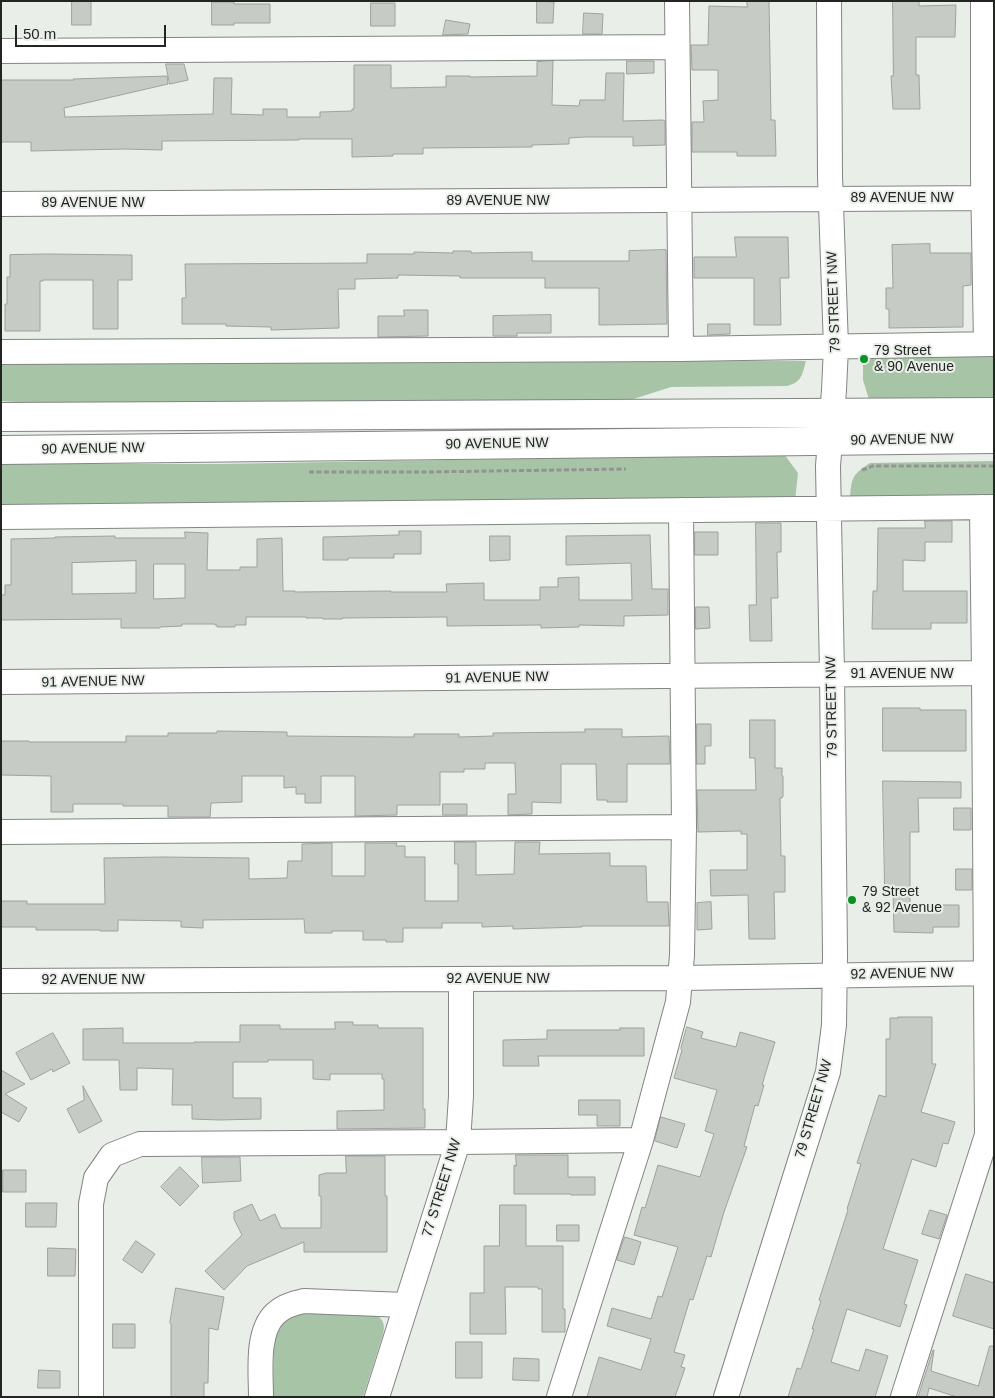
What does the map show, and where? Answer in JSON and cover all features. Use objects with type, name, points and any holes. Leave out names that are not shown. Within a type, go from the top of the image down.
[{"type":"main road","name":"90 AVENUE NW","points":[[1,417],[994,412]]},
{"type":"main road","name":"90 AVENUE NW","points":[[1,450],[994,439]]},
{"type":"street","points":[[677,1],[680,349]]},
{"type":"street","name":"79 STREET NW","points":[[726,1397],[828,1072],[834,1025],[832,674],[828,466],[836,347],[831,199],[829,1]]},
{"type":"street","points":[[1,352],[680,349],[990,344],[989,45],[983,1]]},
{"type":"street","points":[[1,51],[676,47]]},
{"type":"street","name":"89 AVENUE NW","points":[[1,204],[989,198]]},
{"type":"street","points":[[1,517],[988,507],[991,1135],[903,1397]]},
{"type":"street","points":[[559,1397],[641,1140],[678,1002],[682,955],[684,827],[681,510]]},
{"type":"street","name":"91 AVENUE NW","points":[[1,682],[989,673]]},
{"type":"street","points":[[1,832],[684,827]]},
{"type":"street","name":"92 AVENUE NW","points":[[10,981],[680,978],[990,973]]},
{"type":"street","name":"77 STREET NW","points":[[377,1397],[458,1142],[461,1096],[461,979]]},
{"type":"street","points":[[1,995],[10,981]]},
{"type":"street","points":[[91,1397],[91,1204],[96,1178],[112,1154],[140,1144],[641,1140]]},
{"type":"street","points":[[261,1397],[260,1361],[265,1331],[275,1314],[284,1308],[304,1301],[405,1305]]},
{"type":"path","points":[[862,470],[873,466],[994,466]]},
{"type":"green space","points":[[863,354],[994,354],[994,405],[871,406],[863,380]]},
{"type":"green space","points":[[806,361],[799,380],[787,386],[671,387],[624,402],[94,407],[1,401],[1,362]]},
{"type":"green space","points":[[784,454],[798,473],[795,501],[1,508],[1,464],[219,464]]},
{"type":"green space","points":[[994,461],[994,500],[850,497],[854,476],[870,463]]},
{"type":"green space","points":[[305,1313],[378,1316],[382,1320],[384,1326],[383,1334],[363,1397],[273,1397],[274,1335],[285,1317]]},
{"type":"building","points":[[72,1],[91,1],[91,25],[72,25]]},
{"type":"building","points":[[537,1],[554,2],[553,23],[537,23]]},
{"type":"building","points":[[747,1],[769,1],[771,120],[775,120],[776,156],[737,156],[737,152],[692,152],[692,122],[704,122],[703,101],[718,100],[718,70],[692,70],[691,45],[708,45],[709,6],[747,7]]},
{"type":"building","points":[[893,1],[919,1],[919,6],[956,5],[955,37],[916,37],[916,75],[919,75],[920,109],[893,109],[891,76],[893,76]]},
{"type":"building","points":[[212,2],[270,4],[270,23],[212,25]]},
{"type":"building","points":[[371,3],[395,3],[395,26],[371,26]]},
{"type":"building","points":[[584,13],[603,14],[602,34],[583,34]]},
{"type":"building","points":[[446,20],[470,24],[468,34],[443,35]]},
{"type":"building","points":[[553,61],[552,105],[579,106],[580,100],[605,100],[606,73],[624,73],[623,121],[665,121],[665,145],[633,146],[633,137],[585,137],[569,138],[569,144],[532,145],[532,147],[423,148],[423,154],[352,157],[352,139],[162,141],[162,150],[31,151],[31,142],[1,142],[1,80],[74,80],[167,76],[168,84],[64,108],[65,117],[213,114],[214,78],[232,78],[231,114],[263,115],[263,109],[287,109],[287,117],[320,117],[320,112],[352,111],[354,109],[354,65],[391,65],[391,88],[446,87],[446,76],[537,76],[537,62]]},
{"type":"building","points":[[627,61],[654,61],[654,73],[627,74]]},
{"type":"building","points":[[166,64],[184,64],[188,80],[170,84]]},
{"type":"building","points":[[735,237],[788,237],[789,278],[780,278],[781,325],[754,325],[754,278],[694,278],[694,257],[736,257]]},
{"type":"building","points":[[930,244],[930,253],[971,253],[971,285],[963,286],[963,327],[889,328],[889,309],[886,309],[886,288],[893,288],[892,245]]},
{"type":"building","points":[[666,250],[667,324],[599,325],[599,288],[545,288],[545,278],[460,278],[460,276],[398,275],[398,278],[355,279],[355,289],[338,289],[339,328],[271,330],[271,327],[182,324],[182,298],[186,298],[185,264],[367,263],[367,254],[453,253],[453,251],[471,251],[471,253],[532,252],[532,261],[629,261],[629,251]]},
{"type":"building","points":[[10,255],[132,255],[132,280],[118,280],[118,329],[93,329],[93,280],[43,280],[40,281],[40,331],[5,331],[5,304],[7,304],[7,277],[10,277]]},
{"type":"building","points":[[404,310],[428,310],[428,336],[378,337],[378,316],[404,316]]},
{"type":"building","points":[[551,315],[551,333],[517,333],[517,336],[493,336],[493,316]]},
{"type":"building","points":[[708,324],[730,324],[730,334],[708,335]]},
{"type":"building","points":[[925,521],[952,521],[952,542],[925,542],[925,561],[903,560],[903,591],[967,591],[967,623],[931,623],[931,629],[872,629],[873,591],[877,591],[878,528],[925,528]]},
{"type":"building","points":[[756,523],[781,523],[781,552],[777,552],[778,598],[771,598],[772,641],[750,641],[749,605],[756,605]]},
{"type":"building","points":[[399,531],[421,531],[421,554],[394,554],[394,558],[323,560],[323,537],[399,535]]},
{"type":"building","points":[[185,532],[208,533],[207,570],[240,570],[240,567],[257,567],[257,539],[282,538],[283,591],[447,592],[446,584],[484,583],[484,600],[540,600],[540,587],[558,587],[558,578],[579,577],[579,600],[632,600],[631,563],[566,565],[566,536],[650,535],[652,589],[668,589],[668,615],[624,616],[624,626],[579,625],[579,627],[541,628],[541,625],[447,626],[447,617],[323,619],[306,617],[246,617],[246,625],[235,625],[235,627],[217,627],[215,624],[182,624],[182,626],[160,628],[121,628],[121,619],[1,620],[1,595],[5,595],[5,585],[11,585],[11,539],[115,536],[115,538],[185,538]],"holes":[[[136,561],[136,593],[72,594],[72,563]],[[154,564],[185,564],[185,598],[154,599]]]},
{"type":"building","points":[[695,532],[718,532],[718,555],[695,555]]},
{"type":"building","points":[[490,536],[510,536],[510,560],[490,561]]},
{"type":"building","points":[[696,607],[709,607],[710,628],[696,629]]},
{"type":"building","points":[[883,708],[966,710],[966,751],[883,751]]},
{"type":"building","points":[[750,720],[775,720],[775,768],[782,768],[783,776],[783,796],[780,798],[781,856],[785,856],[785,892],[774,892],[775,939],[749,939],[748,895],[711,896],[710,870],[747,870],[747,834],[741,834],[741,831],[698,832],[697,790],[756,790],[755,758],[750,758]]},
{"type":"building","points":[[697,724],[711,724],[711,746],[705,746],[705,764],[697,764]]},
{"type":"building","points":[[585,729],[622,729],[622,737],[669,736],[670,764],[627,764],[627,802],[607,802],[607,800],[597,800],[596,764],[561,764],[561,803],[532,802],[532,814],[508,815],[508,794],[516,794],[515,763],[485,763],[485,769],[464,769],[464,772],[440,772],[440,805],[397,805],[397,815],[355,816],[355,776],[321,776],[321,803],[305,803],[305,794],[296,794],[296,787],[284,788],[284,776],[242,776],[242,802],[211,803],[210,817],[168,817],[168,806],[123,806],[123,804],[73,804],[73,812],[51,812],[51,776],[1,775],[1,741],[126,742],[126,736],[168,736],[168,733],[217,733],[217,731],[287,732],[287,736],[414,737],[414,734],[459,734],[459,737],[493,736],[493,733],[585,732]]},
{"type":"building","points":[[883,781],[961,782],[961,798],[918,798],[919,832],[910,832],[910,905],[959,905],[959,927],[933,927],[933,933],[894,932],[893,889],[885,889]]},
{"type":"building","points":[[443,804],[467,804],[467,815],[443,815]]},
{"type":"building","points":[[954,808],[971,808],[971,830],[954,830]]},
{"type":"building","points":[[455,842],[476,842],[476,875],[514,874],[515,842],[540,842],[539,854],[610,853],[610,866],[646,866],[647,902],[668,902],[669,926],[582,926],[513,929],[513,926],[482,927],[482,923],[442,923],[442,928],[403,928],[403,942],[363,940],[363,931],[305,933],[304,919],[203,920],[203,928],[181,927],[181,921],[118,920],[118,931],[36,930],[36,927],[1,927],[1,901],[27,901],[27,904],[105,904],[104,858],[249,858],[249,879],[287,878],[288,861],[302,861],[302,844],[332,843],[332,876],[365,876],[365,843],[397,843],[396,846],[405,846],[405,857],[425,857],[425,901],[458,901],[458,864],[455,864]]},
{"type":"building","points":[[956,869],[972,869],[972,890],[956,890]]},
{"type":"building","points":[[711,902],[712,929],[697,930],[697,903]]},
{"type":"building","points":[[932,1017],[932,1064],[936,1064],[921,1112],[955,1122],[948,1144],[943,1143],[936,1167],[912,1159],[883,1249],[918,1260],[904,1304],[907,1305],[900,1327],[847,1309],[831,1362],[859,1371],[866,1349],[888,1356],[875,1397],[788,1397],[797,1368],[801,1369],[814,1329],[812,1329],[821,1301],[819,1300],[861,1164],[857,1163],[879,1095],[886,1097],[886,1039],[890,1039],[890,1018]]},
{"type":"building","points":[[335,1022],[353,1022],[353,1025],[378,1025],[378,1028],[423,1028],[423,1109],[425,1109],[425,1128],[337,1129],[337,1111],[384,1110],[384,1079],[382,1079],[382,1074],[330,1074],[330,1080],[313,1079],[313,1060],[233,1062],[233,1098],[261,1098],[261,1119],[219,1120],[192,1119],[192,1105],[172,1105],[173,1069],[137,1068],[137,1090],[120,1090],[119,1060],[83,1060],[83,1029],[123,1028],[123,1043],[240,1042],[240,1025],[280,1025],[280,1029],[335,1029]]},
{"type":"building","points":[[687,1027],[703,1032],[701,1038],[736,1047],[740,1032],[775,1042],[762,1085],[764,1085],[758,1106],[755,1105],[744,1146],[747,1147],[724,1212],[711,1257],[707,1256],[693,1300],[690,1299],[674,1352],[685,1355],[681,1367],[685,1368],[675,1397],[587,1397],[599,1357],[641,1370],[651,1339],[607,1326],[612,1308],[651,1319],[658,1296],[662,1297],[678,1247],[634,1235],[642,1207],[645,1208],[658,1165],[700,1177],[714,1134],[705,1131],[717,1090],[674,1078]]},
{"type":"building","points":[[620,1028],[644,1028],[644,1056],[538,1056],[539,1066],[503,1066],[503,1040],[547,1039],[547,1030],[620,1030]]},
{"type":"building","points":[[53,1033],[70,1063],[53,1072],[52,1069],[31,1080],[16,1053]]},
{"type":"building","points":[[1,1070],[25,1084],[5,1094],[27,1108],[19,1122],[1,1112]]},
{"type":"building","points":[[83,1086],[102,1121],[79,1133],[67,1109],[84,1100]]},
{"type":"building","points":[[579,1100],[620,1100],[620,1126],[597,1126],[597,1115],[579,1115]]},
{"type":"building","points":[[661,1117],[685,1124],[677,1148],[655,1141]]},
{"type":"building","points":[[516,1155],[568,1155],[568,1177],[595,1177],[595,1195],[514,1194]]},
{"type":"building","points":[[346,1156],[385,1156],[387,1252],[304,1252],[304,1242],[247,1266],[224,1290],[205,1271],[242,1235],[234,1219],[234,1212],[252,1204],[260,1221],[275,1214],[281,1228],[321,1228],[319,1175],[346,1173]]},
{"type":"building","points":[[202,1157],[240,1157],[241,1181],[203,1183]]},
{"type":"building","points":[[180,1167],[199,1186],[180,1206],[161,1187]]},
{"type":"building","points":[[3,1170],[26,1170],[26,1192],[3,1192]]},
{"type":"building","points":[[26,1203],[57,1203],[56,1227],[26,1227]]},
{"type":"building","points":[[500,1205],[526,1205],[526,1246],[563,1246],[565,1332],[542,1332],[542,1289],[538,1289],[538,1287],[505,1287],[506,1334],[470,1334],[470,1293],[484,1293],[484,1246],[499,1246]]},
{"type":"building","points":[[930,1210],[947,1215],[939,1239],[922,1234]]},
{"type":"building","points":[[557,1225],[579,1225],[579,1241],[557,1241]]},
{"type":"building","points":[[625,1237],[641,1242],[634,1265],[617,1260]]},
{"type":"building","points":[[136,1241],[155,1254],[142,1273],[123,1260]]},
{"type":"building","points":[[48,1248],[76,1249],[75,1276],[48,1276]]},
{"type":"building","points":[[966,1274],[994,1283],[994,1329],[953,1316]]},
{"type":"building","points":[[176,1288],[224,1297],[218,1330],[209,1328],[208,1383],[204,1383],[204,1397],[171,1397],[170,1323]]},
{"type":"building","points":[[113,1324],[135,1324],[135,1348],[113,1348]]},
{"type":"building","points":[[456,1342],[482,1342],[482,1378],[456,1378]]},
{"type":"building","points":[[990,1346],[994,1346],[994,1397],[957,1397],[929,1388],[927,1397],[918,1397],[933,1350],[931,1371],[978,1386]]},
{"type":"building","points":[[514,1358],[539,1359],[539,1381],[513,1380]]},
{"type":"building","points":[[39,1370],[60,1371],[60,1388],[38,1388]]},
{"type":"place","name":"79 Street & 90 Avenue","points":[[864,359]]},
{"type":"place","name":"79 Street & 92 Avenue","points":[[852,900]]}]
